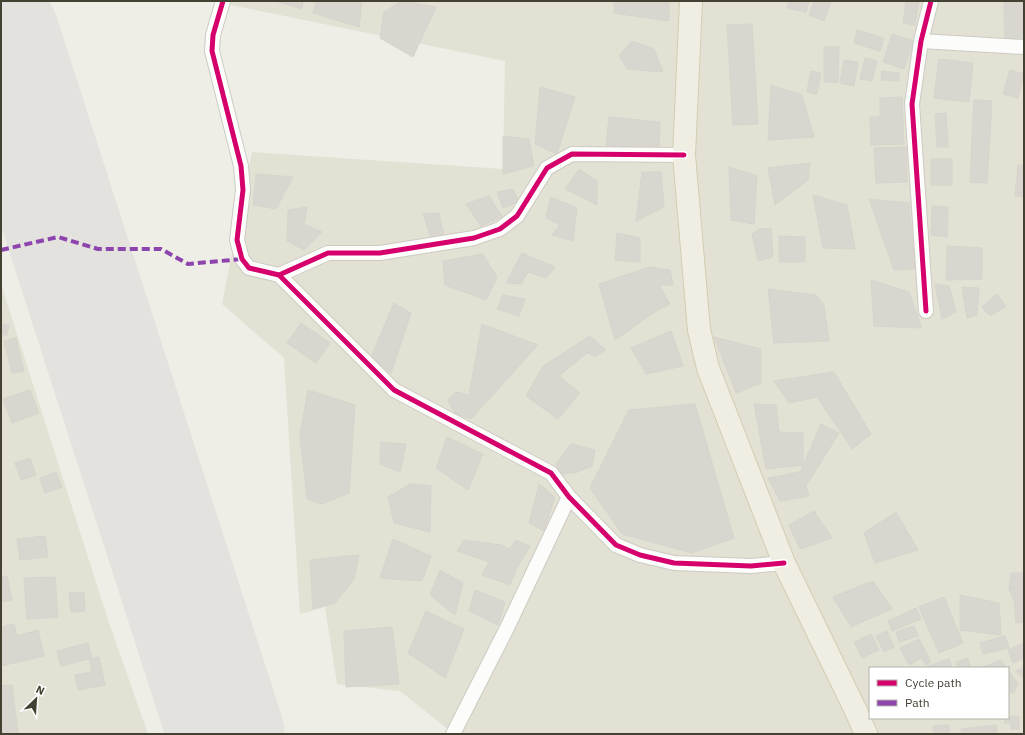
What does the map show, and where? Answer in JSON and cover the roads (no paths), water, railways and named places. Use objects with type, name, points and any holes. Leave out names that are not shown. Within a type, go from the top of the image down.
[{"type":"main road","points":[[690,1],[684,154],[699,330],[708,368],[784,563],[866,734]]},
{"type":"street","points":[[223,1],[213,35],[212,51],[241,166],[243,190],[236,240],[242,259],[249,268],[279,275],[394,390],[551,473],[569,497],[616,545],[640,555],[674,563],[750,566],[784,563]]},
{"type":"street","points":[[926,311],[912,104],[921,41],[932,1]]},
{"type":"street","points":[[921,41],[1024,47]]},
{"type":"street","points":[[279,275],[328,253],[380,253],[474,238],[500,229],[517,216],[547,168],[572,154],[684,154]]},
{"type":"street","points":[[453,734],[507,628],[569,497]]}]
